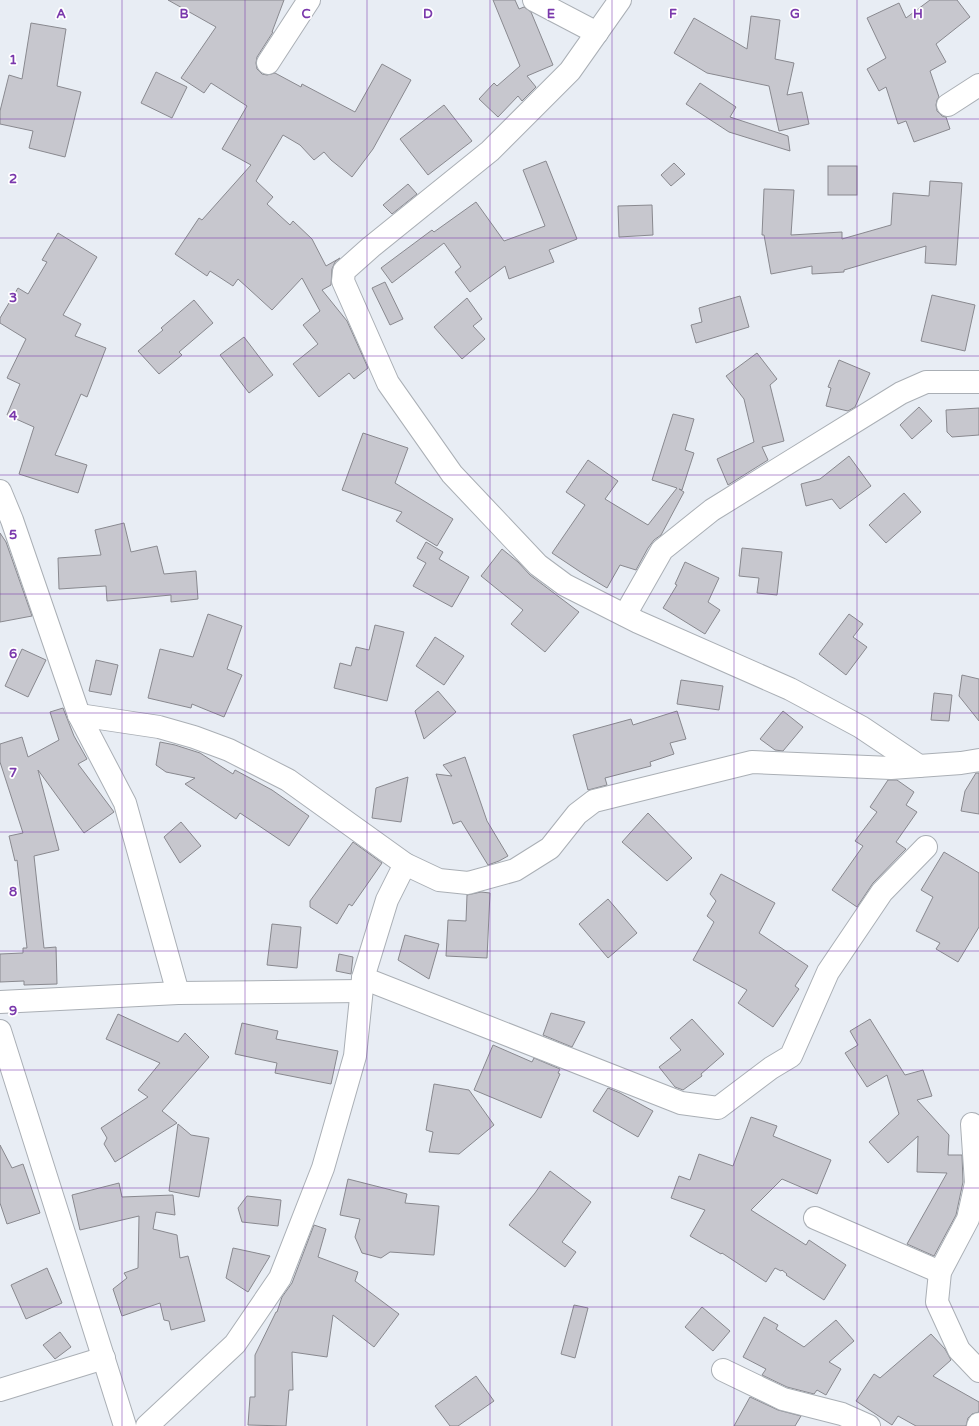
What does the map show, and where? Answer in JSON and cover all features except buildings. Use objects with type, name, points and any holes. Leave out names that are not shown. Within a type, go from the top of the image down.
[{"type":"street","points":[[268,63],[309,0]]},
{"type":"street","points":[[534,0],[597,33]]},
{"type":"street","points":[[620,0],[570,71],[490,151],[370,247],[344,272],[343,281],[388,383],[452,474],[538,565],[566,585],[625,615],[790,689],[861,727],[919,766]]},
{"type":"street","points":[[948,105],[979,85]]},
{"type":"street","points":[[625,615],[662,550],[712,510],[901,393],[926,382],[979,382]]},
{"type":"street","points":[[0,491],[12,520],[79,715],[125,803],[178,993]]},
{"type":"street","points":[[79,715],[159,727],[194,737],[229,750],[288,780],[405,864],[438,880],[468,883],[515,870],[550,848],[577,814],[594,801],[752,762],[890,768],[961,763],[979,760]]},
{"type":"street","points":[[0,1002],[362,984],[681,1103],[718,1108],[771,1068],[790,1056],[828,972],[882,892],[926,847]]},
{"type":"street","points":[[147,1426],[235,1344],[280,1278],[323,1168],[355,1056],[362,984],[388,900],[405,864]]},
{"type":"street","points":[[0,1031],[125,1426]]},
{"type":"street","points":[[972,1124],[976,1182],[975,1190],[968,1219],[940,1272],[937,1302],[959,1350],[979,1371]]},
{"type":"street","points":[[815,1218],[940,1272]]},
{"type":"street","points":[[0,1390],[104,1358]]},
{"type":"street","points":[[723,1370],[783,1399],[842,1414],[869,1426]]}]
